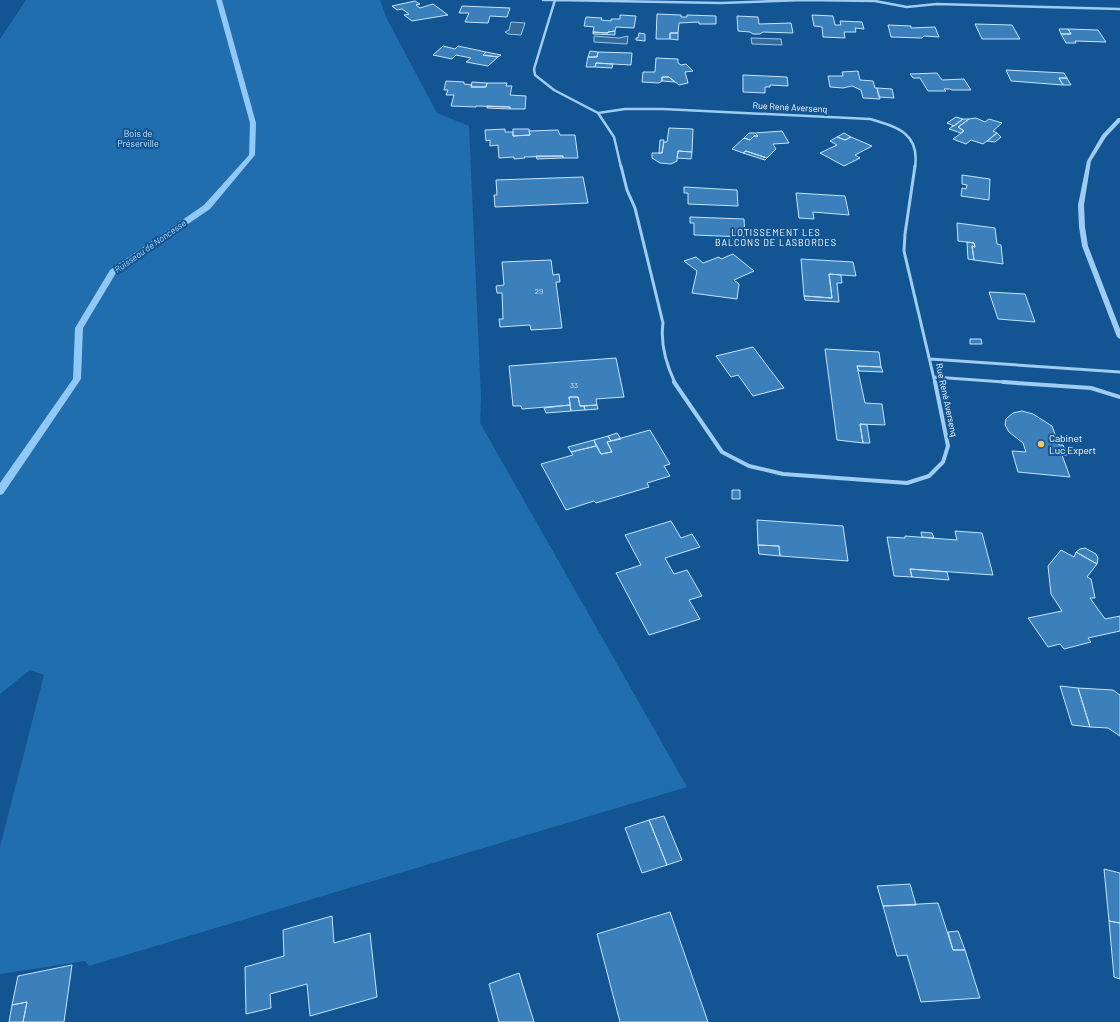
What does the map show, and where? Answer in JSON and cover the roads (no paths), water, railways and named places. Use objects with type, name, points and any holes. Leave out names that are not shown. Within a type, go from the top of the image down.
[{"type":"street","points":[[542,0],[722,3],[820,0],[875,1],[907,7],[937,4],[1120,9]]},
{"type":"street","points":[[555,0],[534,69],[535,76],[540,81],[562,94],[598,113]]},
{"type":"street","name":"Rue René Aversenq","points":[[625,109],[663,109],[870,119],[893,126],[906,134],[914,144],[917,155],[905,234],[904,251],[930,359],[948,446],[943,462],[929,476],[907,483],[783,474],[749,466],[722,452],[674,382],[667,364],[661,338],[663,323],[634,208],[627,190],[614,137],[598,113],[625,109]]},
{"type":"street","points":[[1120,119],[1104,136],[1089,161],[1081,205],[1085,246],[1120,337]]},
{"type":"street","points":[[930,359],[1120,372]]},
{"type":"street","points":[[934,377],[1091,388],[1120,397]]},
{"type":"waterway","name":"Ruisseau de Noncesse","points":[[0,491],[77,379],[79,328],[113,272],[207,207],[252,155],[253,123],[219,0]]},
{"type":"place","name":"Cabinet Luc Expert","points":[[1041,444]]},
{"type":"district","name":"LOTISSEMENT LES BALCONS DE LASBORDES","points":[[776,238]]},
{"type":"park label","name":"Bois de Préserville","points":[[138,138]]}]
